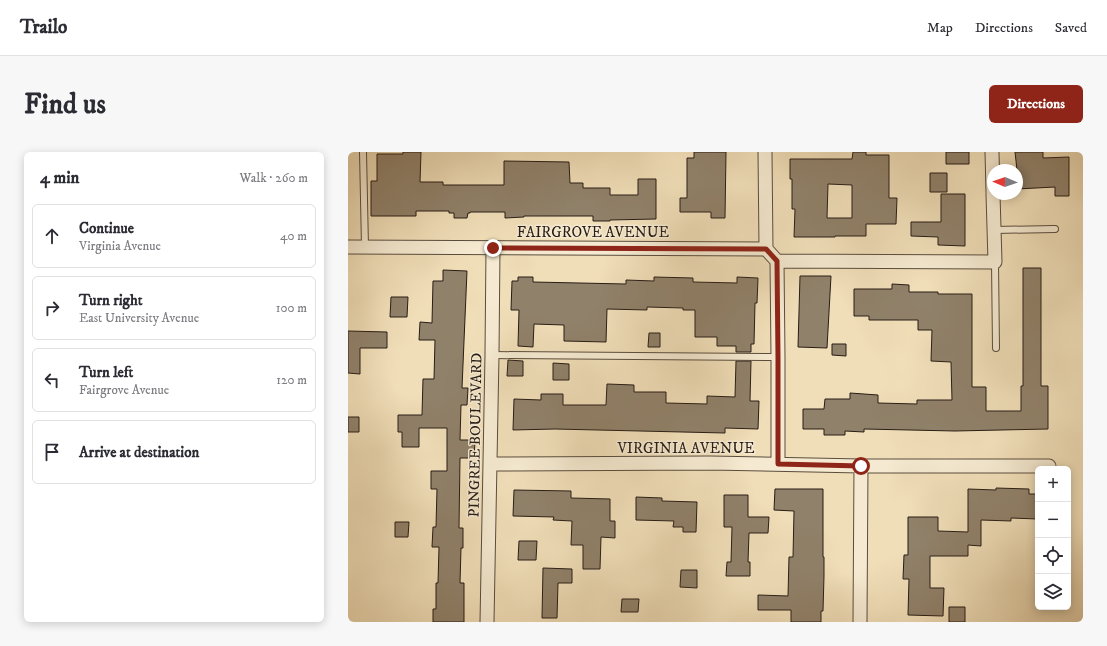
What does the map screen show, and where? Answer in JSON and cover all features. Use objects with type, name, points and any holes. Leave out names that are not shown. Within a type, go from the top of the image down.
[{"type":"street","points":[[765,152],[766,249],[777,261],[778,464]]},
{"type":"street","points":[[992,152],[992,164]]},
{"type":"street","points":[[777,261],[995,262],[993,200]]},
{"type":"street","name":"FAIRGROVE AVENUE","points":[[348,247],[766,249]]},
{"type":"street","name":"PINGREE BOULEVARD","points":[[487,622],[493,248]]},
{"type":"street","name":"VIRGINIA AVENUE","points":[[490,464],[710,463],[861,466],[1035,466]]},
{"type":"street","points":[[860,622],[861,466]]},
{"type":"lane","points":[[363,152],[365,247]]},
{"type":"lane","points":[[994,230],[1055,229]]},
{"type":"lane","points":[[995,262],[996,348]]},
{"type":"lane","points":[[492,354],[778,357]]},
{"type":"building","points":[[403,152],[421,152],[420,182],[443,182],[443,185],[504,185],[504,161],[569,162],[570,183],[583,183],[583,188],[610,188],[610,195],[638,195],[638,179],[656,179],[656,219],[593,221],[593,216],[524,216],[505,218],[505,212],[470,212],[468,213],[467,218],[454,218],[454,213],[449,213],[449,211],[416,211],[416,216],[371,216],[371,181],[377,181],[377,154],[403,154]]},
{"type":"building","points":[[694,152],[726,152],[725,218],[711,218],[711,212],[680,212],[680,198],[687,198],[687,158],[694,158]]},
{"type":"building","points":[[853,152],[866,152],[866,155],[889,155],[889,198],[897,198],[896,224],[866,224],[866,236],[794,237],[795,209],[792,209],[790,159],[852,159]],"holes":[[[828,184],[852,185],[852,218],[827,218]]]},
{"type":"building","points":[[946,152],[969,152],[969,164],[946,164]]},
{"type":"building","points":[[1015,152],[1043,152],[1043,158],[1069,157],[1069,196],[1055,196],[1055,187],[1023,189],[1023,164],[1016,164]]},
{"type":"building","points":[[930,173],[947,173],[947,192],[930,192]]},
{"type":"building","points":[[941,194],[965,194],[965,246],[938,245],[938,237],[911,236],[911,222],[941,222]]},
{"type":"building","points":[[1023,268],[1041,268],[1041,386],[1048,386],[1048,429],[955,431],[864,429],[864,432],[845,431],[845,435],[824,435],[824,429],[803,429],[803,409],[824,409],[825,399],[850,399],[850,393],[878,395],[878,403],[917,404],[917,400],[952,400],[951,362],[931,361],[932,330],[918,330],[918,320],[869,320],[869,316],[854,316],[854,289],[892,289],[892,284],[909,285],[909,292],[972,294],[972,387],[986,387],[986,411],[1021,411],[1021,386],[1023,386]]},
{"type":"building","points":[[443,270],[467,271],[462,388],[468,388],[467,405],[461,405],[460,440],[470,440],[470,443],[475,443],[474,455],[469,455],[470,458],[460,458],[459,528],[463,528],[463,548],[461,548],[460,583],[464,583],[464,622],[433,622],[433,609],[436,609],[436,583],[438,583],[439,547],[432,547],[433,527],[436,527],[437,489],[431,489],[431,471],[447,471],[447,428],[419,428],[419,447],[402,447],[402,432],[398,432],[398,415],[422,415],[423,379],[434,379],[435,340],[419,340],[420,322],[432,323],[433,281],[443,281]]},
{"type":"building","points":[[800,276],[831,276],[827,348],[798,347]]},
{"type":"building","points":[[518,277],[533,277],[533,282],[626,284],[626,280],[654,281],[654,277],[693,278],[693,282],[737,283],[737,277],[758,278],[757,303],[755,303],[754,344],[751,344],[751,352],[736,352],[736,346],[717,346],[717,337],[695,337],[695,310],[683,310],[683,308],[647,307],[647,310],[607,309],[606,342],[564,341],[564,325],[534,324],[533,347],[518,346],[519,310],[511,310],[512,281],[518,281]]},
{"type":"building","points":[[391,297],[408,297],[407,317],[390,317]]},
{"type":"building","points":[[348,331],[387,332],[387,348],[360,348],[360,374],[348,373]]},
{"type":"building","points":[[649,333],[660,333],[660,347],[648,347]]},
{"type":"building","points":[[832,344],[846,344],[846,356],[832,355]]},
{"type":"building","points":[[508,360],[523,361],[523,376],[507,376]]},
{"type":"building","points":[[736,361],[751,361],[750,401],[759,401],[758,429],[725,428],[725,433],[555,429],[513,430],[514,399],[541,400],[541,394],[563,394],[563,405],[606,405],[607,384],[634,385],[634,392],[666,392],[666,403],[707,404],[707,396],[735,397]]},
{"type":"building","points":[[553,363],[569,364],[569,380],[553,380]]},
{"type":"building","points":[[348,417],[359,417],[359,432],[348,432]]},
{"type":"building","points":[[996,488],[1029,489],[1029,494],[1035,494],[1035,519],[1011,518],[1011,521],[981,520],[981,546],[968,545],[968,556],[930,556],[930,588],[944,588],[943,616],[908,615],[909,579],[903,579],[904,555],[908,555],[908,517],[938,517],[938,531],[968,532],[968,489],[996,490]]},
{"type":"building","points":[[775,489],[823,489],[824,576],[823,611],[821,611],[821,622],[791,622],[791,610],[758,610],[758,595],[788,596],[789,557],[793,557],[794,511],[774,510]]},
{"type":"building","points":[[514,490],[571,491],[571,498],[610,499],[610,521],[615,521],[615,538],[601,537],[600,569],[583,569],[583,545],[571,545],[572,521],[553,520],[554,517],[513,516]]},
{"type":"building","points":[[724,495],[748,495],[748,517],[769,517],[768,533],[749,533],[748,562],[750,562],[750,576],[726,576],[727,562],[731,562],[732,527],[724,527]]},
{"type":"building","points":[[636,497],[662,498],[662,501],[697,502],[696,532],[683,532],[683,527],[673,527],[674,521],[636,520]]},
{"type":"building","points":[[395,522],[409,522],[408,537],[395,537]]},
{"type":"building","points":[[519,541],[537,541],[536,560],[518,560]]},
{"type":"building","points":[[543,568],[572,569],[572,583],[558,583],[557,618],[542,618]]},
{"type":"building","points":[[681,570],[697,570],[697,588],[680,587]]},
{"type":"building","points":[[622,599],[639,599],[638,612],[621,612]]},
{"type":"building","points":[[949,607],[965,607],[965,622],[949,622]]},
{"type":"route","points":[[493,248],[766,249],[777,261],[778,464],[861,466]]}]
